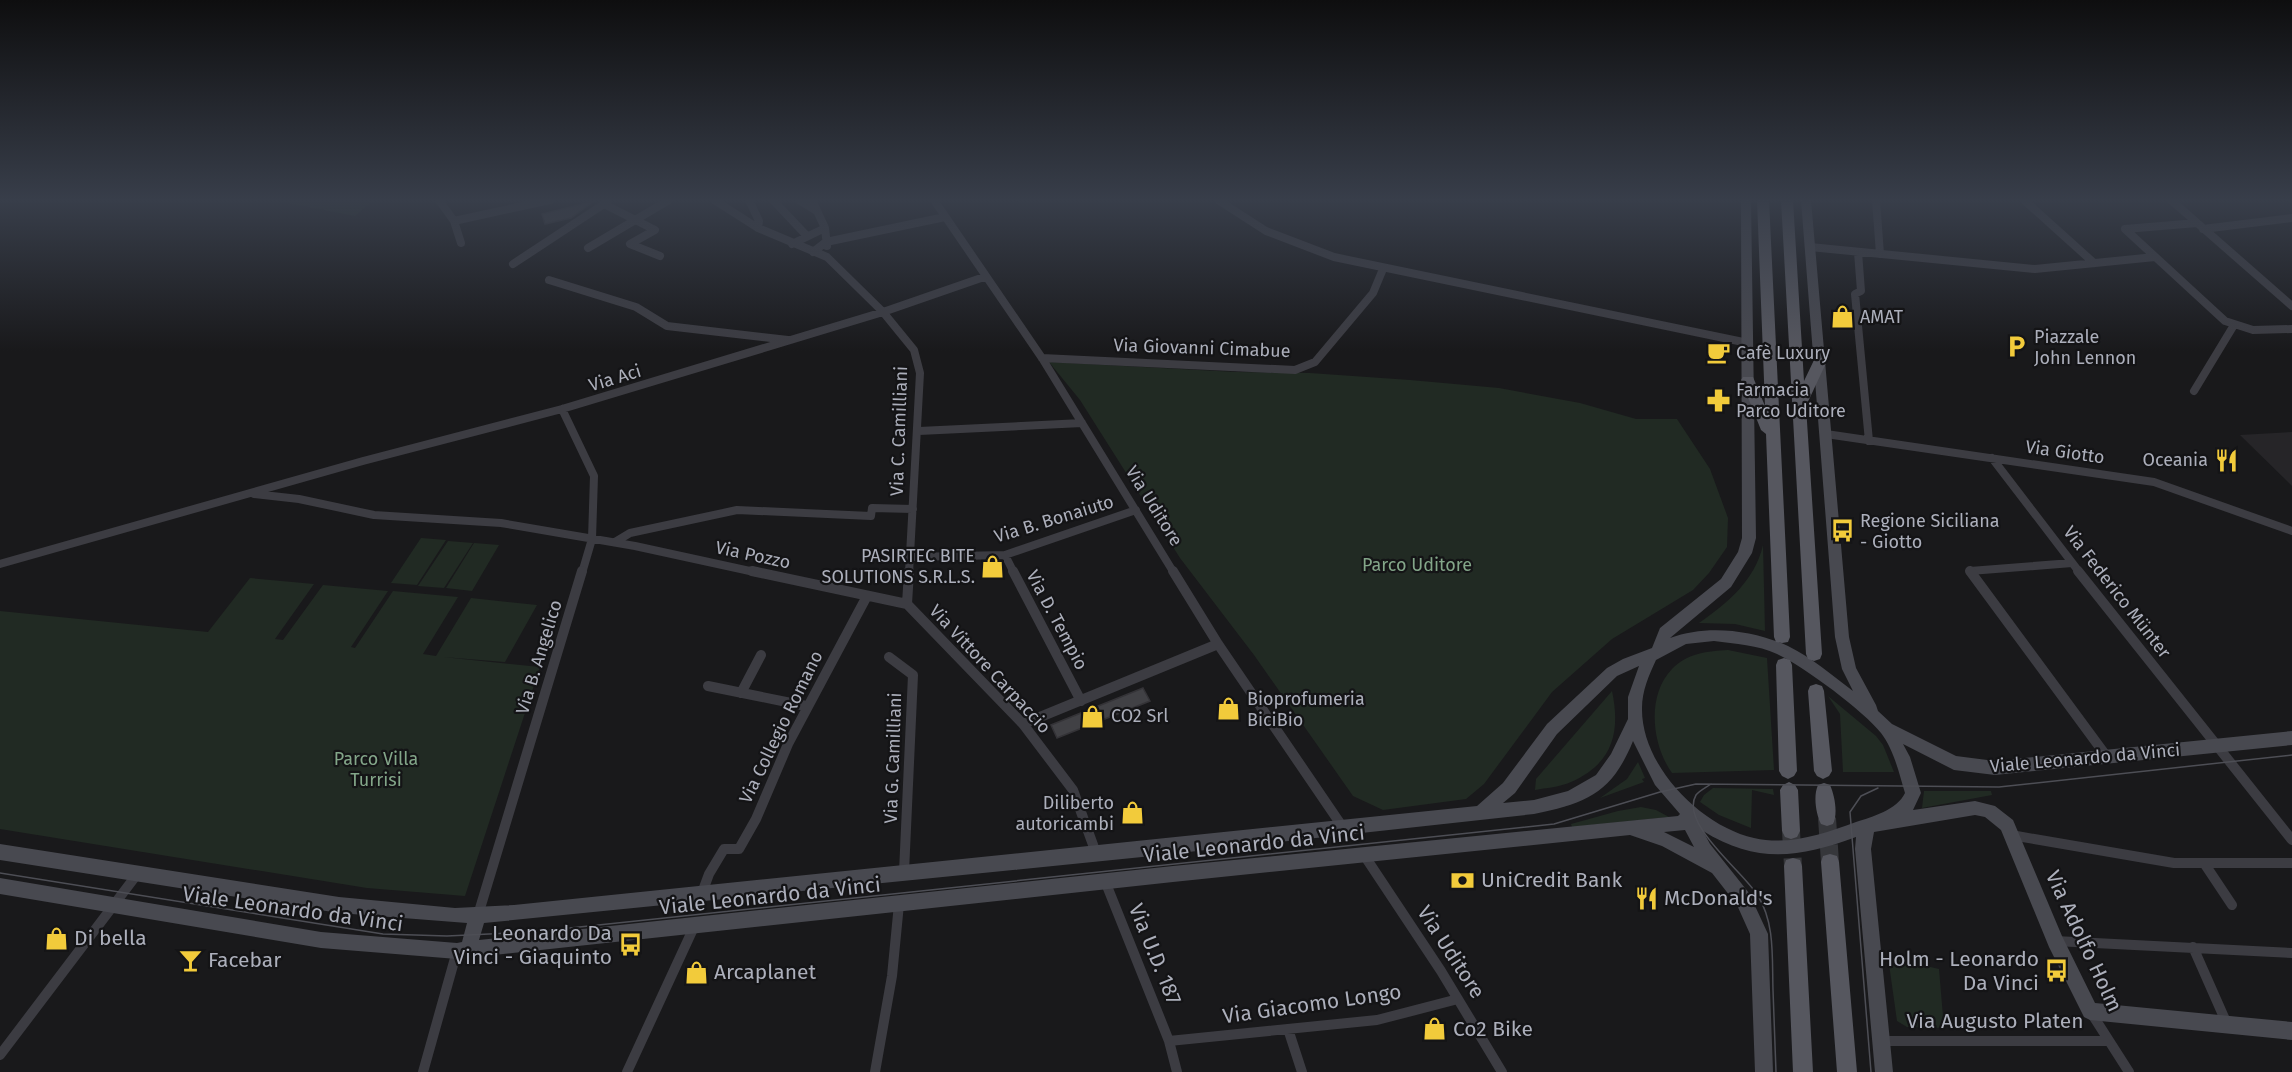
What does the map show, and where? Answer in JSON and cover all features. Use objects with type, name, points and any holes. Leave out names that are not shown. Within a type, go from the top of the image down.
[{"type":"main road","points":[[1765,250],[1782,637]]},
{"type":"main road","points":[[1791,250],[1814,654]]},
{"type":"main road","points":[[1800,406],[1820,361]]},
{"type":"main road","points":[[1748,380],[1773,443]]},
{"type":"main road","points":[[1784,665],[1788,771]]},
{"type":"main road","points":[[1816,691],[1823,771]]},
{"type":"main road","points":[[1789,790],[1791,831]]},
{"type":"main road","points":[[1824,791],[1827,818]]},
{"type":"main road","points":[[1830,862],[1847,1072]]},
{"type":"main road","points":[[1793,866],[1803,1072]]},
{"type":"street","points":[[513,264],[534,250]]},
{"type":"street","points":[[646,250],[660,256]]},
{"type":"street","points":[[808,250],[827,257],[827,250]]},
{"type":"street","name":"Via Uditore","points":[[966,250],[1042,358],[1218,644],[1344,830]]},
{"type":"street","points":[[1315,250],[1383,269],[1748,343]]},
{"type":"street","points":[[1747,250],[1749,538],[1745,554],[1726,583],[1665,632],[1635,690],[1635,720],[1644,749],[1656,775],[1696,822],[1745,843],[1774,848],[1817,843],[1875,824],[1901,810],[1908,804],[1913,793],[1902,757],[1884,725],[1857,687],[1845,654],[1810,250]]},
{"type":"street","points":[[1839,250],[2036,269],[2155,257]]},
{"type":"street","points":[[2080,250],[2094,263]]},
{"type":"street","points":[[2148,250],[2220,317],[2234,326],[2253,330],[2289,328]]},
{"type":"street","points":[[2228,250],[2291,304]]},
{"type":"street","points":[[1858,252],[1861,291],[1854,294],[1869,441]]},
{"type":"street","name":"Via C. Camilliani","points":[[827,257],[883,312],[914,350],[919,360],[921,373],[919,431],[907,604]]},
{"type":"street","name":"Via Giovanni Cimabue","points":[[1042,358],[1295,370],[1315,362],[1373,293],[1383,269]]},
{"type":"street","name":"Via Aci","points":[[0,564],[363,461],[562,409],[883,312],[984,277]]},
{"type":"street","points":[[549,280],[636,307],[667,326],[792,340]]},
{"type":"street","points":[[2194,391],[2234,326]]},
{"type":"street","name":"Via B. Angelico","points":[[477,915],[592,539],[594,476],[562,409]]},
{"type":"street","points":[[919,431],[1082,423]]},
{"type":"street","name":"Via Giotto","points":[[1826,434],[2154,482],[2292,531]]},
{"type":"street","name":"Via Federico Münter","points":[[1992,458],[2072,563],[2292,840]]},
{"type":"street","name":"Via Pozzo","points":[[251,493],[299,499],[365,514],[501,523],[615,542],[907,604]]},
{"type":"street","points":[[615,542],[630,533],[737,510],[871,516],[872,508],[913,509]]},
{"type":"street","name":"Via B. Bonaiuto","points":[[910,557],[1005,555],[1136,510]]},
{"type":"street","name":"Via D. Tempio","points":[[1005,555],[1080,701]]},
{"type":"street","points":[[2072,563],[1970,571],[2107,757]]},
{"type":"street","name":"Via Collegio Romano","points":[[702,893],[709,874],[724,849],[739,849],[750,834],[772,775],[806,706],[867,596]]},
{"type":"street","name":"Via Vittore Carpaccio","points":[[907,604],[1023,724],[1073,790],[1096,853]]},
{"type":"street","points":[[1480,814],[1509,788],[1552,729],[1596,685],[1628,663],[1672,643],[1699,636],[1725,636],[1761,643],[1798,658],[1884,725]]},
{"type":"street","points":[[1023,724],[1218,644]]},
{"type":"street","points":[[741,693],[761,655]]},
{"type":"street","name":"Via G. Camilliani","points":[[889,657],[913,675],[904,872]]},
{"type":"street","points":[[708,686],[806,706]]},
{"type":"street","name":"Viale Leonardo da Vinci","points":[[0,852],[339,905],[421,914],[477,915],[1344,830],[1534,807],[1583,794],[1599,784],[1617,759],[1635,720]]},
{"type":"street","name":"Viale Leonardo da Vinci","points":[[1884,725],[1937,756],[1971,767],[2006,767],[2292,738]]},
{"type":"street","points":[[1884,1072],[1863,849],[1864,833],[1875,824],[1975,808],[1989,811],[2009,830],[2174,863],[2292,863]]},
{"type":"street","points":[[1617,830],[1696,822]]},
{"type":"street","points":[[1696,822],[1704,849],[1743,899],[1759,934],[1764,1072]]},
{"type":"street","points":[[1617,830],[1645,833],[1666,840],[1699,856],[1726,876]]},
{"type":"street","name":"Viale Leonardo da Vinci","points":[[0,886],[321,940],[462,951],[1105,881],[1617,830]]},
{"type":"street","name":"Via Adolfo Holm","points":[[2009,830],[2055,941],[2090,1011],[2129,1072]]},
{"type":"street","name":"Via Uditore","points":[[1364,855],[1458,999],[1502,1072]]},
{"type":"street","points":[[2204,863],[2232,905]]},
{"type":"street","points":[[0,1055],[138,873]]},
{"type":"street","name":"Via U.D. 187","points":[[1105,881],[1169,1041],[1177,1072]]},
{"type":"street","points":[[875,1072],[892,976],[899,904]]},
{"type":"street","points":[[423,1072],[462,951],[477,915]]},
{"type":"street","points":[[627,1072],[694,927]]},
{"type":"street","points":[[2055,941],[2292,953]]},
{"type":"street","points":[[2193,947],[2227,1024]]},
{"type":"street","name":"Via Giacomo Longo","points":[[1169,1041],[1377,1020],[1458,999]]},
{"type":"street","points":[[2090,1011],[2292,1031]]},
{"type":"street","points":[[1288,1029],[1302,1072]]},
{"type":"street","name":"Via Augusto Platen","points":[[1881,1041],[2108,1041]]},
{"type":"shaded area","points":[[2292,432],[2292,486],[2240,435]]},
{"type":"green space","name":"Parco Uditore","points":[[1049,362],[1236,372],[1310,373],[1499,388],[1580,403],[1636,419],[1677,419],[1710,469],[1728,518],[1727,547],[1709,573],[1693,590],[1612,639],[1552,692],[1484,784],[1466,799],[1383,810],[1353,796],[1254,655],[1180,558],[1080,400]]},
{"type":"green space","points":[[421,538],[446,540],[417,585],[391,583]]},
{"type":"green space","points":[[448,541],[473,543],[444,588],[418,586]]},
{"type":"green space","points":[[474,543],[499,545],[472,591],[446,588]]},
{"type":"green space","points":[[1763,545],[1765,631],[1735,624],[1699,623],[1739,590],[1754,569]]},
{"type":"green space","name":"Parco Villa Turrisi","points":[[250,578],[314,584],[275,639],[283,640],[323,585],[388,591],[351,647],[355,648],[393,591],[458,597],[423,654],[436,656],[471,598],[537,605],[505,662],[443,657],[540,667],[465,896],[367,888],[0,829],[0,611],[208,632]]},
{"type":"green space","points":[[1728,650],[1767,658],[1774,770],[1672,773],[1665,762],[1656,735],[1655,706],[1658,693],[1672,669],[1684,659],[1705,652]]},
{"type":"green space","points":[[1612,691],[1615,706],[1614,734],[1604,756],[1585,775],[1571,782],[1535,790],[1536,779]]},
{"type":"green space","points":[[1828,696],[1876,736],[1883,745],[1894,772],[1843,772],[1840,714]]},
{"type":"green space","points":[[1638,762],[1645,778],[1642,779],[1644,782],[1600,798],[1627,779]]},
{"type":"green space","points":[[1713,788],[1773,789],[1774,795],[1752,790],[1751,828],[1719,815],[1700,802],[1704,795]]},
{"type":"green space","points":[[1924,791],[1991,791],[1992,795],[1922,808]]},
{"type":"green space","points":[[1641,807],[1656,810],[1669,817],[1572,827],[1571,824],[1618,811]]},
{"type":"green space","points":[[1888,957],[1939,969],[1944,1028],[1907,1027],[1897,1021]]},
{"type":"building","name":"CO2 Srl","points":[[1143,688],[1150,701],[1057,738],[1051,725]]},
{"type":"tunnel","points":[[1827,818],[1830,862]]},
{"type":"tunnel","points":[[1791,831],[1793,866]]},
{"type":"tram line","points":[[1711,784],[1999,787],[2292,755]]},
{"type":"tram line","points":[[0,873],[383,934],[447,936],[532,932],[1554,824],[1660,792],[1696,784],[1711,784]]},
{"type":"tram line","points":[[1711,784],[1696,795],[1693,807],[1697,820],[1716,848],[1758,896],[1770,929],[1776,1072]]},
{"type":"tram line","points":[[1871,1072],[1850,812],[1861,796],[1878,788]]},
{"type":"place","name":"AMAT","points":[[1842,317]]},
{"type":"place","name":"Piazzale John Lennon","points":[[2016,347]]},
{"type":"place","name":"Cafè Luxury","points":[[1718,353]]},
{"type":"place","name":"Farmacia Parco Uditore","points":[[1718,400]]},
{"type":"place","name":"Oceania","points":[[2226,460]]},
{"type":"place","name":"Regione Siciliana - Giotto","points":[[1842,531]]},
{"type":"place","name":"PASIRTEC BITE SOLUTIONS S.R.L.S.","points":[[993,566]]},
{"type":"place","name":"Bioprofumeria BiciBio","points":[[1229,709]]},
{"type":"place","name":"CO2 Srl","points":[[1093,716]]},
{"type":"place","name":"Diliberto autoricambi","points":[[1132,813]]},
{"type":"place","name":"UniCredit Bank","points":[[1463,880]]},
{"type":"place","name":"McDonald's","points":[[1646,898]]},
{"type":"place","name":"Di bella","points":[[56,938]]},
{"type":"place","name":"Leonardo Da Vinci - Giaquinto","points":[[630,945]]},
{"type":"place","name":"Facebar","points":[[190,960]]},
{"type":"place","name":"Holm - Leonardo Da Vinci","points":[[2057,971]]},
{"type":"place","name":"Arcaplanet","points":[[696,972]]},
{"type":"place","name":"Co2 Bike","points":[[1435,1029]]}]
